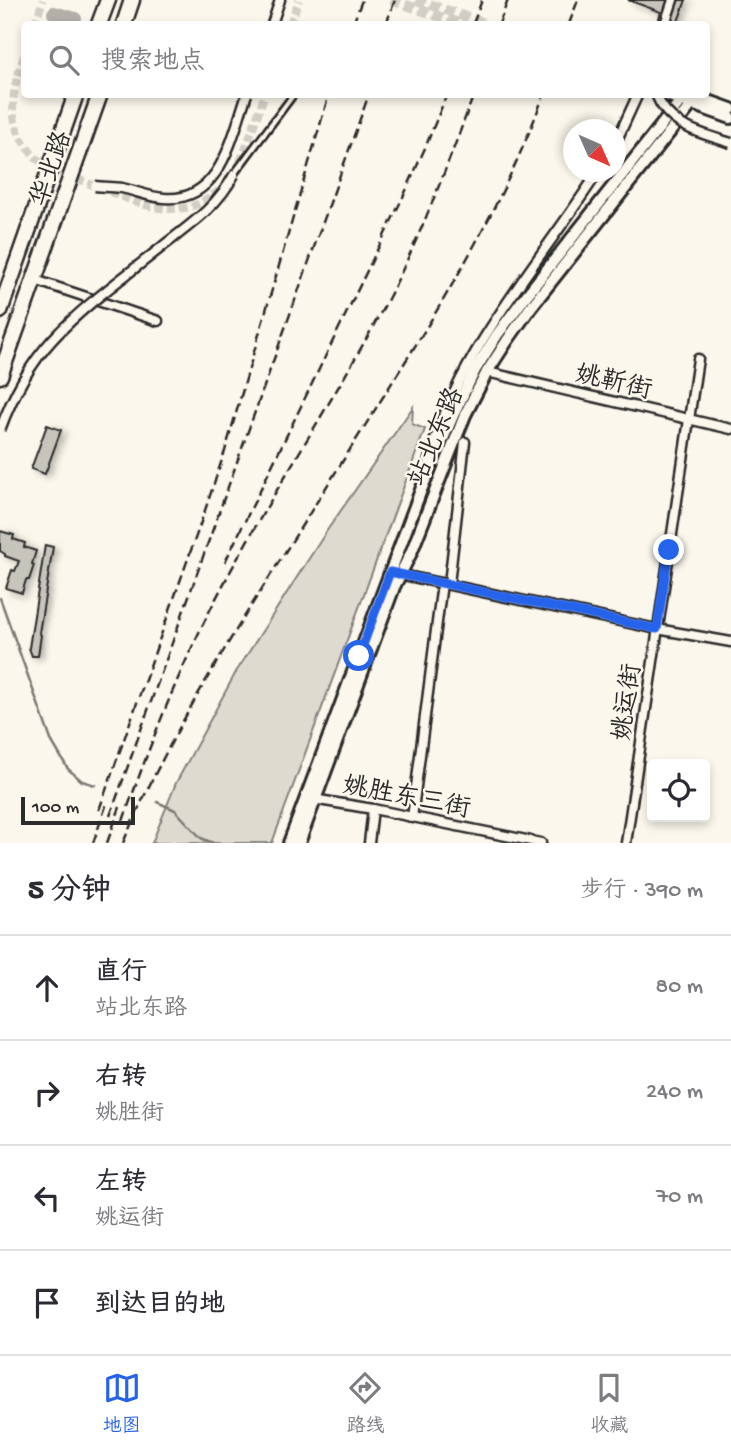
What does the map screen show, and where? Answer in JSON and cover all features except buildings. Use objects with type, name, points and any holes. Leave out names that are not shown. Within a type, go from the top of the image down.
[{"type":"highway","points":[[100,21],[108,0]]},
{"type":"highway","points":[[125,21],[132,0]]},
{"type":"highway","name":"华北路","points":[[0,311],[75,98]]},
{"type":"highway","name":"华北路","points":[[0,376],[99,98]]},
{"type":"street","points":[[273,21],[280,0]]},
{"type":"street","points":[[666,21],[673,0]]},
{"type":"street","points":[[95,186],[123,188],[162,198],[175,198],[196,192],[213,177],[225,158],[246,98]]},
{"type":"street","points":[[626,119],[636,98]]},
{"type":"street","points":[[658,98],[661,107],[674,121],[693,131],[731,143]]},
{"type":"street","points":[[687,98],[731,109]]},
{"type":"street","points":[[687,98],[731,118]]},
{"type":"street","name":"站北东路","points":[[395,573],[411,553],[456,435],[486,372],[531,307],[687,98]]},
{"type":"street","name":"站北东路","points":[[299,843],[311,799],[395,573],[421,491],[475,370],[497,335],[551,264],[687,98]]},
{"type":"street","points":[[0,430],[20,386],[51,341],[86,308],[206,212],[234,175]]},
{"type":"street","points":[[421,491],[430,455],[451,398],[465,370],[501,312],[591,182]]},
{"type":"street","points":[[35,280],[159,321]]},
{"type":"street","name":"姚运街","points":[[626,843],[698,359]]},
{"type":"street","name":"姚靳街","points":[[486,372],[731,429]]},
{"type":"street","points":[[412,818],[465,442]]},
{"type":"street","points":[[395,573],[657,629],[731,642]]},
{"type":"street","name":"站北东路","points":[[289,843],[311,799]]},
{"type":"street","name":"姚胜东三街","points":[[311,799],[541,843]]},
{"type":"street","points":[[369,843],[373,809]]},
{"type":"lane","points":[[234,175],[291,98]]},
{"type":"shaded area","points":[[413,407],[412,424],[425,429],[272,843],[152,843],[176,783],[236,672],[328,529]]},
{"type":"waterway","points":[[54,13],[75,19]]},
{"type":"waterway","points":[[0,598],[51,740],[68,769],[82,781],[95,785]]},
{"type":"waterway","points":[[157,802],[175,810],[201,838],[213,843]]},
{"type":"tunnel","points":[[36,21],[43,0]]},
{"type":"tunnel","points":[[291,21],[299,0]]},
{"type":"tunnel","points":[[391,0],[453,21]]},
{"type":"tunnel","points":[[416,0],[478,21]]},
{"type":"tunnel","points":[[21,66],[13,105],[16,126],[31,153],[47,167],[133,201],[159,208],[195,205],[216,193],[226,183]]},
{"type":"tunnel","points":[[235,173],[264,98]]},
{"type":"railway","points":[[354,21],[362,0]]},
{"type":"railway","points":[[387,21],[395,0]]},
{"type":"railway","points":[[474,21],[482,0]]},
{"type":"railway","points":[[500,21],[508,0]]},
{"type":"railway","points":[[570,21],[578,0]]},
{"type":"railway","points":[[99,810],[225,451],[328,98]]},
{"type":"railway","points":[[110,816],[368,98]]},
{"type":"railway","points":[[225,562],[404,195],[445,98]]},
{"type":"railway","points":[[123,821],[168,702],[207,615],[388,299],[423,224],[472,98]]},
{"type":"railway","points":[[123,843],[175,735],[214,666],[457,277],[513,169],[542,98]]},
{"type":"railway","points":[[93,843],[107,803]]},
{"type":"railway","points":[[107,843],[120,807]]},
{"type":"route","points":[[359,656],[390,572],[657,629],[669,550]]}]
